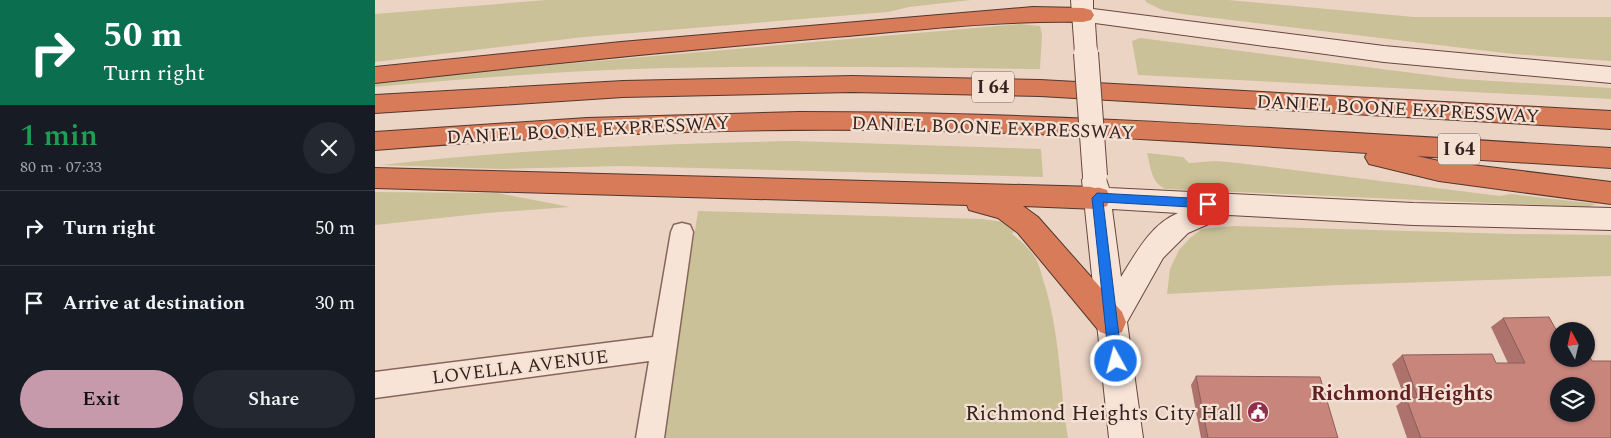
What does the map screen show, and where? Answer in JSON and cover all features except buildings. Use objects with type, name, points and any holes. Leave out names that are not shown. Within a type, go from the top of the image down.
[{"type":"highway","points":[[985,18],[1021,0]]},
{"type":"highway","points":[[375,75],[532,57],[1033,14],[1083,7]]},
{"type":"highway","name":"DANIEL BOONE EXPRESSWAY","points":[[375,104],[613,89],[851,84],[1039,88],[1611,120]]},
{"type":"highway","name":"DANIEL BOONE EXPRESSWAY","points":[[375,141],[700,122],[860,121],[1018,125],[1611,158]]},
{"type":"highway","points":[[1306,140],[1439,172],[1611,192]]},
{"type":"highway","points":[[375,178],[954,194],[1096,187]]},
{"type":"highway","points":[[954,194],[1007,210],[1028,225],[1111,322]]},
{"type":"main road","points":[[1128,0],[1149,15],[1183,28]]},
{"type":"main road","points":[[1126,438],[1096,187],[1083,7],[1183,28],[1375,53],[1611,75]]},
{"type":"main road","points":[[1096,187],[1227,204],[1413,214],[1611,220]]},
{"type":"main road","points":[[1111,322],[1153,250],[1178,226],[1227,204]]},
{"type":"street","points":[[650,438],[682,232]]},
{"type":"street","name":"LOVELLA AVENUE","points":[[375,385],[665,347]]},
{"type":"shaded area","points":[[546,0],[971,0],[909,7],[888,12],[584,37],[375,62],[375,14]]},
{"type":"shaded area","points":[[1145,0],[1228,0],[1414,17],[1611,17],[1611,61],[1513,54],[1182,14],[1162,10]]},
{"type":"shaded area","points":[[1020,24],[1040,26],[1042,34],[1040,69],[787,67],[635,69],[505,76],[375,87],[375,83],[415,77]]},
{"type":"shaded area","points":[[1140,38],[1460,79],[1611,88],[1611,99],[1138,75],[1132,41]]},
{"type":"shaded area","points":[[795,141],[1041,149],[1043,177],[622,166],[502,169],[381,165],[432,159],[588,148]]},
{"type":"shaded area","points":[[1147,153],[1183,157],[1189,163],[1215,161],[1238,163],[1500,196],[1510,194],[1597,204],[1587,207],[1165,189],[1154,178]]},
{"type":"shaded area","points":[[375,192],[497,193],[570,207],[487,213],[375,225]]},
{"type":"shaded area","points":[[698,211],[982,219],[1003,222],[1016,228],[1012,234],[1036,259],[1051,307],[1068,438],[663,438]]},
{"type":"shaded area","points":[[1233,226],[1611,235],[1611,276],[1338,285],[1167,294],[1170,269],[1179,250],[1190,238],[1202,229]]},
{"type":"place","name":"Richmond Heights City Hall","points":[[1258,412]]},
{"type":"district","name":"Richmond Heights","points":[[1402,393]]},
{"type":"route","points":[[1116,361],[1097,198],[1208,204]]}]
